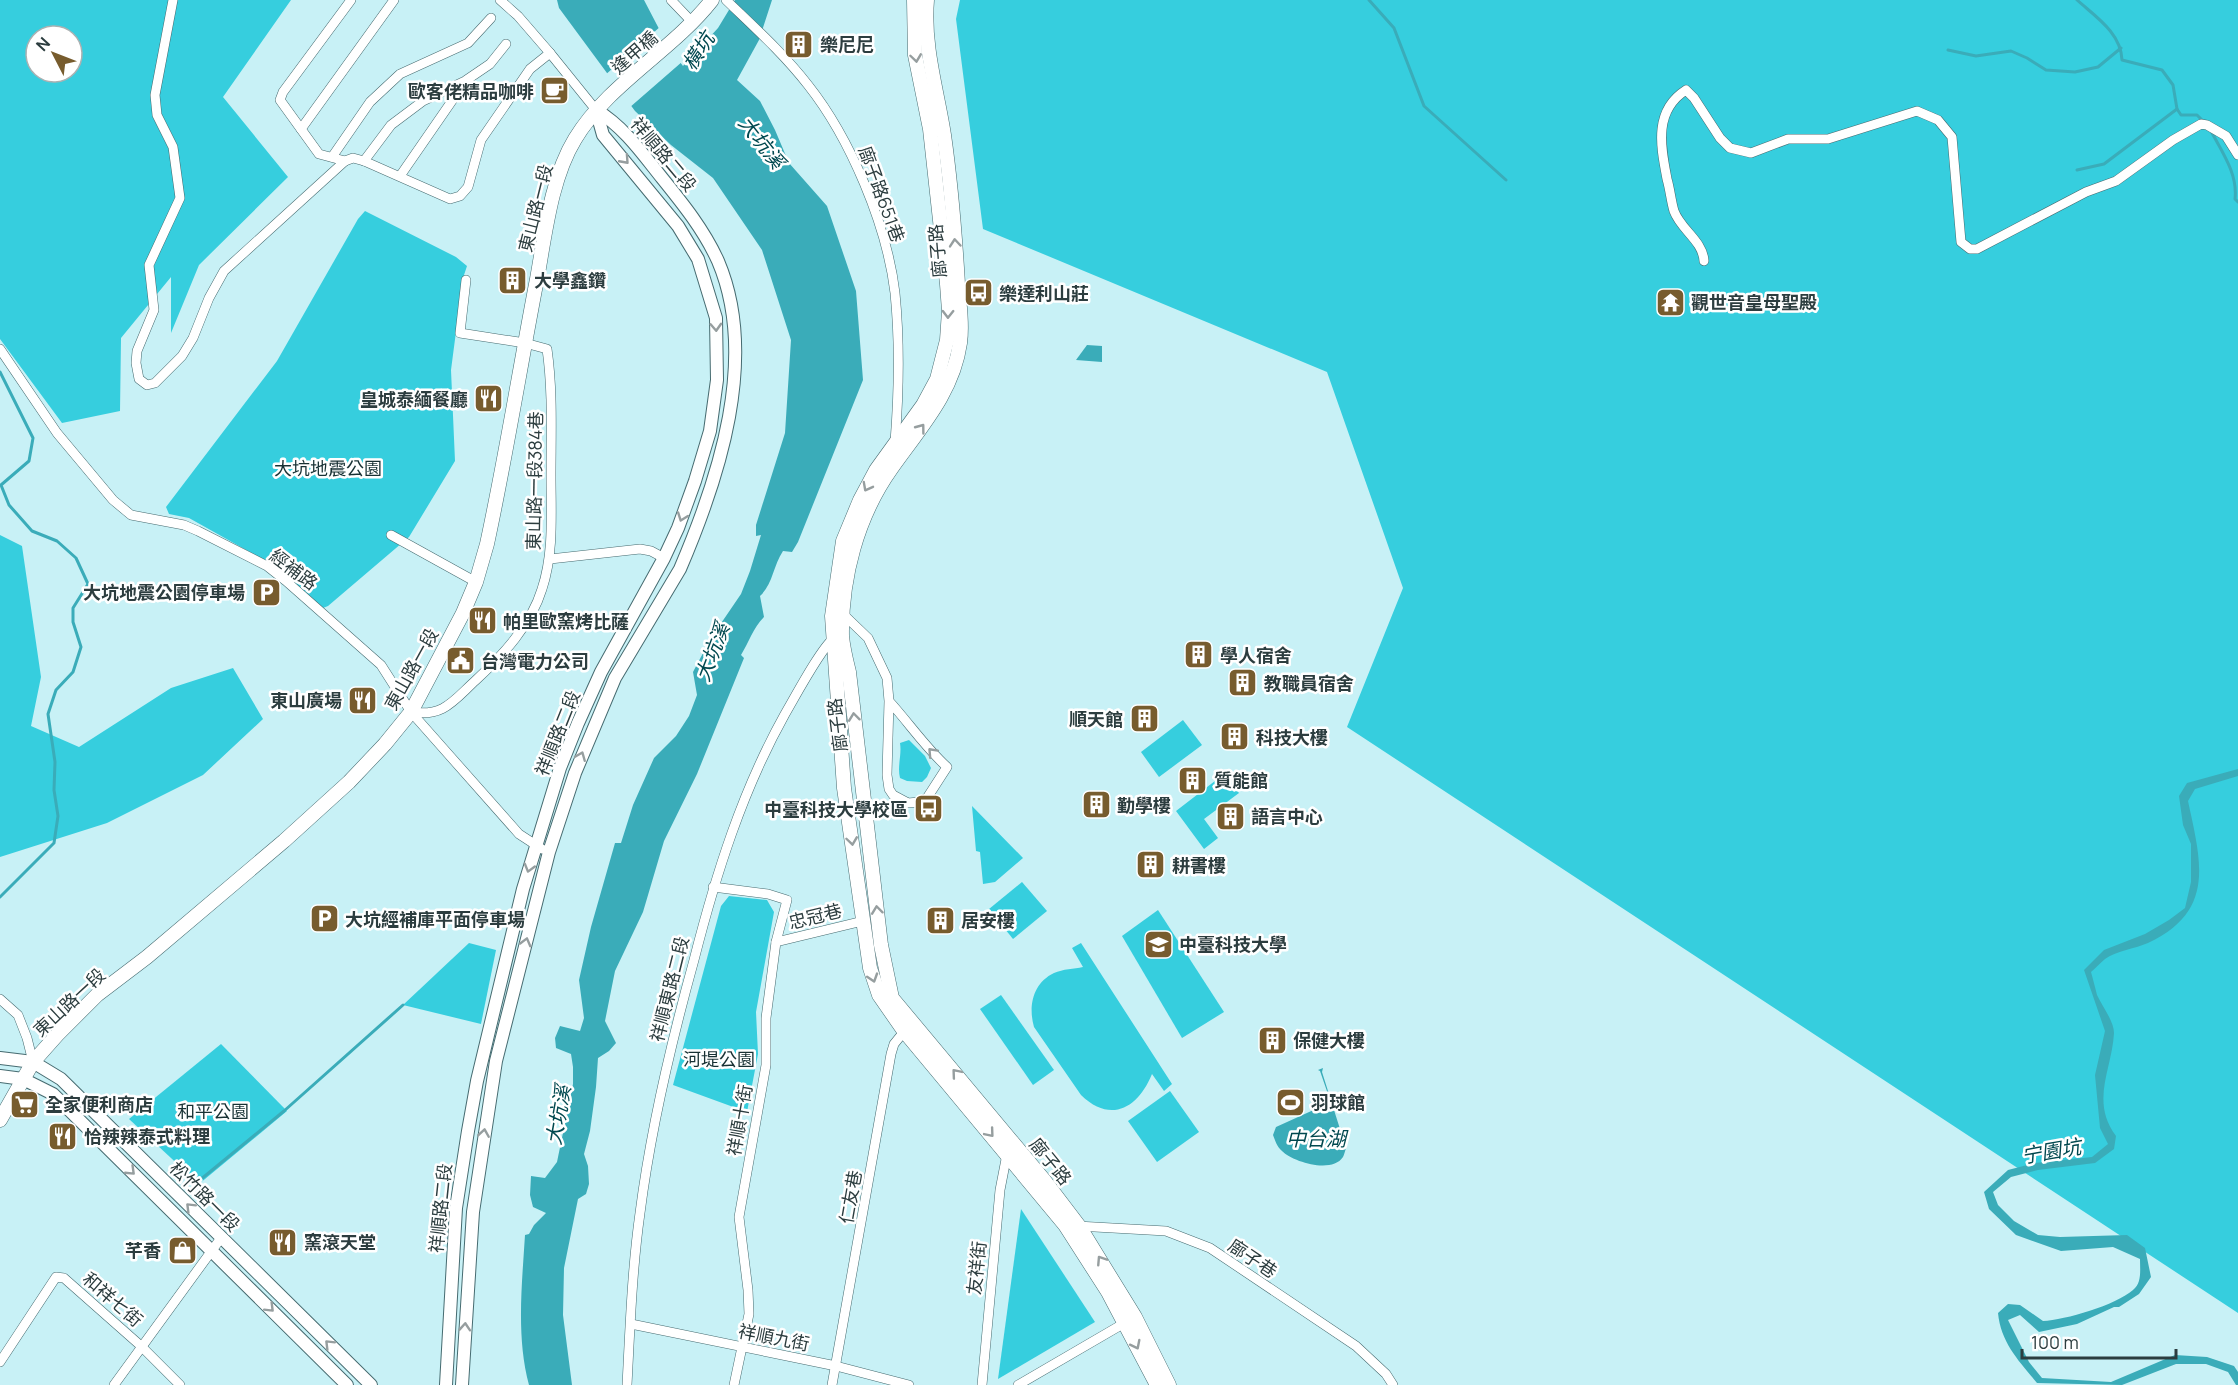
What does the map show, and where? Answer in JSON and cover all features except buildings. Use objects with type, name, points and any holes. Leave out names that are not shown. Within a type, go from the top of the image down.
[{"type":"main road","name":"逢甲橋","points":[[611,95],[681,35],[712,0]]},
{"type":"main road","name":"廍子路","points":[[914,0],[915,55],[930,129],[949,311],[947,340],[937,379],[923,405],[876,470],[843,540],[837,638],[844,788],[870,969],[879,995],[1044,1180],[1072,1225],[1108,1292],[1130,1320],[1169,1385]]},
{"type":"main road","name":"廍子路","points":[[838,615],[859,528],[889,471],[932,415],[942,398],[960,345],[962,317],[956,252],[943,134],[931,76],[927,0]]},
{"type":"main road","name":"東山路一段","points":[[0,1120],[33,1062],[57,1035],[98,995],[218,897],[341,789],[385,744],[411,712],[463,613],[476,582],[492,524],[558,178],[575,138],[596,110],[611,95]]},
{"type":"main road","name":"廍子路","points":[[837,638],[849,672],[881,945],[892,998],[909,1027],[1007,1154],[1072,1225]]},
{"type":"main road","name":"廍子路","points":[[1130,1320],[1156,1385]]},
{"type":"street","points":[[173,0],[155,95],[157,115],[173,147],[180,198],[149,266],[154,310],[137,351],[136,363],[139,379],[147,385],[155,383],[174,366],[193,338],[209,298],[224,271],[345,161],[353,158],[364,161],[450,199],[460,196],[468,187],[481,140],[530,69],[550,53]]},
{"type":"street","points":[[345,161],[319,154],[280,100],[283,92],[351,0]]},
{"type":"street","points":[[301,129],[394,0]]},
{"type":"street","points":[[500,0],[518,16],[596,110]]},
{"type":"street","points":[[670,0],[693,23]]},
{"type":"street","name":"廍子路651巷","points":[[727,1],[770,42],[809,85],[854,159],[884,242],[895,290],[900,354],[895,442]]},
{"type":"street","points":[[332,157],[370,102],[400,74],[468,43],[491,18]]},
{"type":"street","points":[[364,161],[391,125],[423,101],[465,81],[490,64],[506,44]]},
{"type":"street","points":[[400,176],[465,81]]},
{"type":"street","points":[[1704,261],[1704,250],[1688,233],[1674,211],[1661,149],[1661,130],[1665,113],[1677,95],[1686,90],[1704,112],[1720,138],[1730,148],[1750,153],[1788,139],[1828,139],[1917,111],[1938,120],[1952,137],[1961,242],[1970,249],[1977,249],[2086,192],[2116,181],[2173,140],[2201,124],[2226,136],[2238,155]]},
{"type":"street","name":"祥順路二段","points":[[446,1385],[456,1208],[468,1131],[512,931],[535,846],[560,768],[578,723],[602,672],[664,558],[696,481],[710,431],[717,380],[716,318],[704,274],[691,244],[603,135],[596,110]]},
{"type":"street","name":"祥順路二段","points":[[462,1385],[473,1212],[492,1085],[496,1061],[549,852],[574,772],[615,678],[680,568],[688,550],[714,480],[726,431],[733,385],[734,319],[719,264],[709,242],[674,193],[625,133],[613,120],[596,110]]},
{"type":"street","points":[[466,280],[460,333],[525,343]]},
{"type":"street","name":"東山路一段384巷","points":[[411,712],[426,714],[437,712],[454,700],[500,658],[526,623],[542,591],[550,559],[550,368],[547,349],[525,343]]},
{"type":"street","name":"經補路","points":[[0,349],[57,433],[113,500],[131,515],[184,525],[267,566],[381,665],[411,712],[519,834],[535,846],[549,852]]},
{"type":"street","points":[[391,535],[476,582]]},
{"type":"street","points":[[550,559],[640,549],[651,551],[664,558]]},
{"type":"street","points":[[838,615],[868,638],[887,678],[889,789],[892,795],[902,801],[919,802],[927,798],[947,767],[930,751],[889,701]]},
{"type":"street","name":"祥順東路二段","points":[[627,1385],[639,1215],[649,1149],[679,1014],[713,888],[738,811],[765,750],[795,695],[837,638]]},
{"type":"street","name":"祥順十街","points":[[713,888],[768,894],[787,900],[776,942],[766,1018],[766,1065],[740,1217],[749,1314],[734,1385]]},
{"type":"street","name":"忠冠巷","points":[[776,942],[863,921]]},
{"type":"street","points":[[0,999],[18,1015],[33,1062]]},
{"type":"street","name":"仁友巷","points":[[832,1385],[891,1054],[894,1044],[909,1027]]},
{"type":"street","name":"松竹路一段","points":[[0,1058],[33,1062],[61,1079],[371,1385]]},
{"type":"street","name":"松竹路一段","points":[[0,1076],[23,1079],[52,1094],[347,1385]]},
{"type":"street","name":"友祥街","points":[[982,1385],[1000,1190],[1007,1154]]},
{"type":"street","name":"廍子巷","points":[[1072,1225],[1166,1231],[1210,1248],[1356,1346],[1386,1374],[1393,1385]]},
{"type":"street","points":[[114,1385],[221,1238]]},
{"type":"street","name":"和祥七街","points":[[0,1362],[56,1277],[64,1278],[141,1346]]},
{"type":"street","points":[[1018,1385],[1130,1320]]},
{"type":"street","name":"祥順九街","points":[[631,1324],[836,1366],[894,1383],[909,1385]]},
{"type":"street","points":[[141,1346],[180,1385]]},
{"type":"green space","points":[[0,0],[291,0],[223,97],[288,177],[199,265],[171,333],[171,277],[121,338],[120,411],[62,423],[0,339]]},
{"type":"green space","points":[[960,0],[2238,0],[2238,1313],[1347,727],[1403,588],[1327,372],[983,229],[956,19]]},
{"type":"green space","name":"大坑地震公園","points":[[365,211],[456,257],[467,266],[463,278],[451,370],[455,461],[409,537],[323,608],[271,564],[189,518],[169,514],[166,507],[277,361],[358,219]]},
{"type":"green space","points":[[0,535],[22,546],[41,677],[31,726],[79,747],[171,688],[233,668],[263,719],[203,775],[107,823],[0,857]]},
{"type":"green space","points":[[1183,720],[1202,745],[1159,777],[1141,752]]},
{"type":"green space","points":[[909,740],[925,756],[931,768],[922,782],[900,778],[900,743]]},
{"type":"green space","points":[[1224,774],[1239,793],[1204,819],[1218,838],[1204,849],[1176,811]]},
{"type":"green space","points":[[972,806],[1023,858],[995,882],[983,884],[980,852],[976,851]]},
{"type":"green space","points":[[1022,882],[1047,911],[1013,939],[989,909]]},
{"type":"green space","name":"河堤公園","points":[[729,896],[767,900],[774,912],[756,1012],[758,1054],[747,1112],[673,1085],[721,906]]},
{"type":"green space","points":[[1158,910],[1224,1012],[1182,1038],[1122,936]]},
{"type":"green space","points":[[469,943],[496,950],[481,1024],[403,1005]]},
{"type":"green space","points":[[1081,943],[1172,1084],[1164,1091],[1152,1074],[1139,1096],[1122,1108],[1113,1110],[1092,1104],[1081,1095],[1034,1027],[1032,1019],[1032,1003],[1041,983],[1054,973],[1083,967],[1072,948]]},
{"type":"green space","points":[[1001,995],[1054,1070],[1033,1085],[980,1009]]},
{"type":"green space","name":"和平公園","points":[[221,1044],[287,1111],[199,1184],[129,1119]]},
{"type":"green space","points":[[1170,1091],[1199,1132],[1157,1162],[1128,1121]]},
{"type":"green space","points":[[1021,1209],[1095,1322],[998,1379]]},
{"type":"water","points":[[557,0],[644,0],[669,48],[683,66],[718,28],[735,0],[772,0],[759,40],[737,80],[760,101],[789,163],[827,206],[856,291],[863,380],[798,542],[792,552],[783,551],[768,586],[760,596],[764,617],[754,630],[741,655],[744,658],[697,774],[664,841],[643,912],[615,971],[605,1021],[616,1043],[598,1058],[590,1131],[584,1154],[588,1166],[589,1184],[586,1194],[578,1199],[564,1268],[563,1315],[572,1385],[529,1385],[521,1329],[525,1235],[529,1234],[546,1213],[533,1207],[530,1195],[531,1176],[545,1178],[557,1162],[573,1084],[571,1054],[556,1048],[555,1038],[560,1026],[580,1031],[584,1018],[579,980],[591,927],[615,843],[621,843],[633,805],[654,758],[676,736],[689,716],[697,695],[693,672],[711,638],[741,594],[750,571],[761,535],[756,536],[756,525],[785,433],[791,340],[762,250],[713,178],[671,145],[635,111],[559,8]]},
{"type":"water","points":[[1087,345],[1102,346],[1102,362],[1076,360]]},
{"type":"water","points":[[2238,769],[2238,776],[2195,789],[2188,801],[2199,864],[2194,900],[2185,916],[2170,930],[2148,943],[2109,956],[2091,972],[2097,995],[2110,1019],[2114,1033],[2103,1098],[2108,1123],[2116,1136],[2114,1149],[2095,1163],[2038,1170],[2011,1177],[1993,1192],[1998,1205],[2014,1221],[2038,1235],[2060,1237],[2127,1235],[2145,1248],[2151,1277],[2139,1294],[2119,1307],[2114,1307],[2077,1324],[2039,1332],[2020,1315],[2008,1320],[2029,1362],[2042,1378],[2111,1382],[2175,1355],[2207,1357],[2234,1366],[2238,1372],[2238,1385],[2228,1372],[2206,1364],[2176,1364],[2122,1385],[2037,1383],[2007,1343],[1998,1313],[2008,1304],[2020,1305],[2043,1321],[2077,1315],[2103,1306],[2125,1296],[2136,1287],[2140,1276],[2140,1259],[2113,1247],[2061,1251],[2016,1235],[1989,1209],[1984,1192],[2008,1170],[2035,1163],[2092,1157],[2108,1144],[2100,1128],[2095,1075],[2105,1031],[2084,970],[2104,950],[2145,934],[2185,908],[2191,882],[2191,844],[2183,825],[2179,796],[2187,783]]},
{"type":"water","name":"中台湖","points":[[1323,1068],[1322,1072],[1346,1148],[1343,1157],[1330,1165],[1303,1162],[1287,1155],[1279,1148],[1273,1135],[1276,1127],[1329,1103],[1330,1100],[1318,1070]]},
{"type":"pier","points":[[661,26],[671,46],[683,61],[629,108],[604,76]]},
{"type":"waterway","points":[[1369,0],[1394,28],[1424,106],[1506,180]]},
{"type":"waterway","points":[[2077,0],[2106,26],[2121,50],[2122,60],[2162,70],[2173,85],[2177,109],[2181,115],[2197,115],[2203,121]]},
{"type":"waterway","points":[[1948,50],[1976,56],[2011,51],[2046,70],[2075,72],[2098,67],[2121,48]]},
{"type":"waterway","points":[[2077,170],[2104,164],[2177,109]]},
{"type":"waterway","points":[[2211,131],[2232,172],[2235,199],[2238,202]]},
{"type":"waterway","points":[[0,372],[33,438],[29,461],[1,485],[9,505],[32,531],[57,541],[76,558],[88,584],[73,608],[73,622],[81,647],[73,672],[56,690],[48,714],[55,762],[54,790],[58,816],[54,843],[0,897]]},
{"type":"waterway","points":[[200,1180],[284,1111],[403,1005]]},
{"type":"place","name":"樂尼尼","points":[[799,44]]},
{"type":"place","name":"歐客佬精品咖啡","points":[[555,91]]},
{"type":"place","name":"大學鑫鑽","points":[[513,280]]},
{"type":"place","name":"樂達利山莊","points":[[978,293]]},
{"type":"place","name":"觀世音皇母聖殿","points":[[1670,302]]},
{"type":"place","name":"皇城泰緬餐廳","points":[[489,399]]},
{"type":"place","name":"大坑地震公園停車場","points":[[266,592]]},
{"type":"place","name":"帕里歐窯烤比薩","points":[[482,621]]},
{"type":"place","name":"學人宿舍","points":[[1199,655]]},
{"type":"place","name":"台灣電力公司","points":[[460,661]]},
{"type":"place","name":"教職員宿舍","points":[[1243,683]]},
{"type":"place","name":"東山廣場","points":[[363,700]]},
{"type":"place","name":"順天館","points":[[1144,719]]},
{"type":"place","name":"科技大樓","points":[[1235,737]]},
{"type":"place","name":"質能館","points":[[1193,780]]},
{"type":"place","name":"勤學樓","points":[[1096,805]]},
{"type":"place","name":"中臺科技大學校區","points":[[929,809]]},
{"type":"place","name":"語言中心","points":[[1230,816]]},
{"type":"place","name":"耕書樓","points":[[1151,865]]},
{"type":"place","name":"大坑經補庫平面停車場","points":[[324,919]]},
{"type":"place","name":"居安樓","points":[[940,920]]},
{"type":"place","name":"中臺科技大學","points":[[1158,944]]},
{"type":"place","name":"保健大樓","points":[[1272,1040]]},
{"type":"place","name":"羽球館","points":[[1290,1102]]},
{"type":"place","name":"全家便利商店","points":[[24,1104]]},
{"type":"place","name":"恰辣辣泰式料理","points":[[63,1136]]},
{"type":"place","name":"窯滾天堂","points":[[283,1242]]},
{"type":"place","name":"芊香","points":[[182,1250]]},
{"type":"water label","name":"橫坑","points":[[698,51]]},
{"type":"water label","name":"大坑溪","points":[[762,142]]},
{"type":"water label","name":"大坑溪","points":[[712,652]]},
{"type":"water label","name":"大坑溪","points":[[558,1115]]},
{"type":"water label","name":"宁園坑","points":[[2051,1151]]}]
